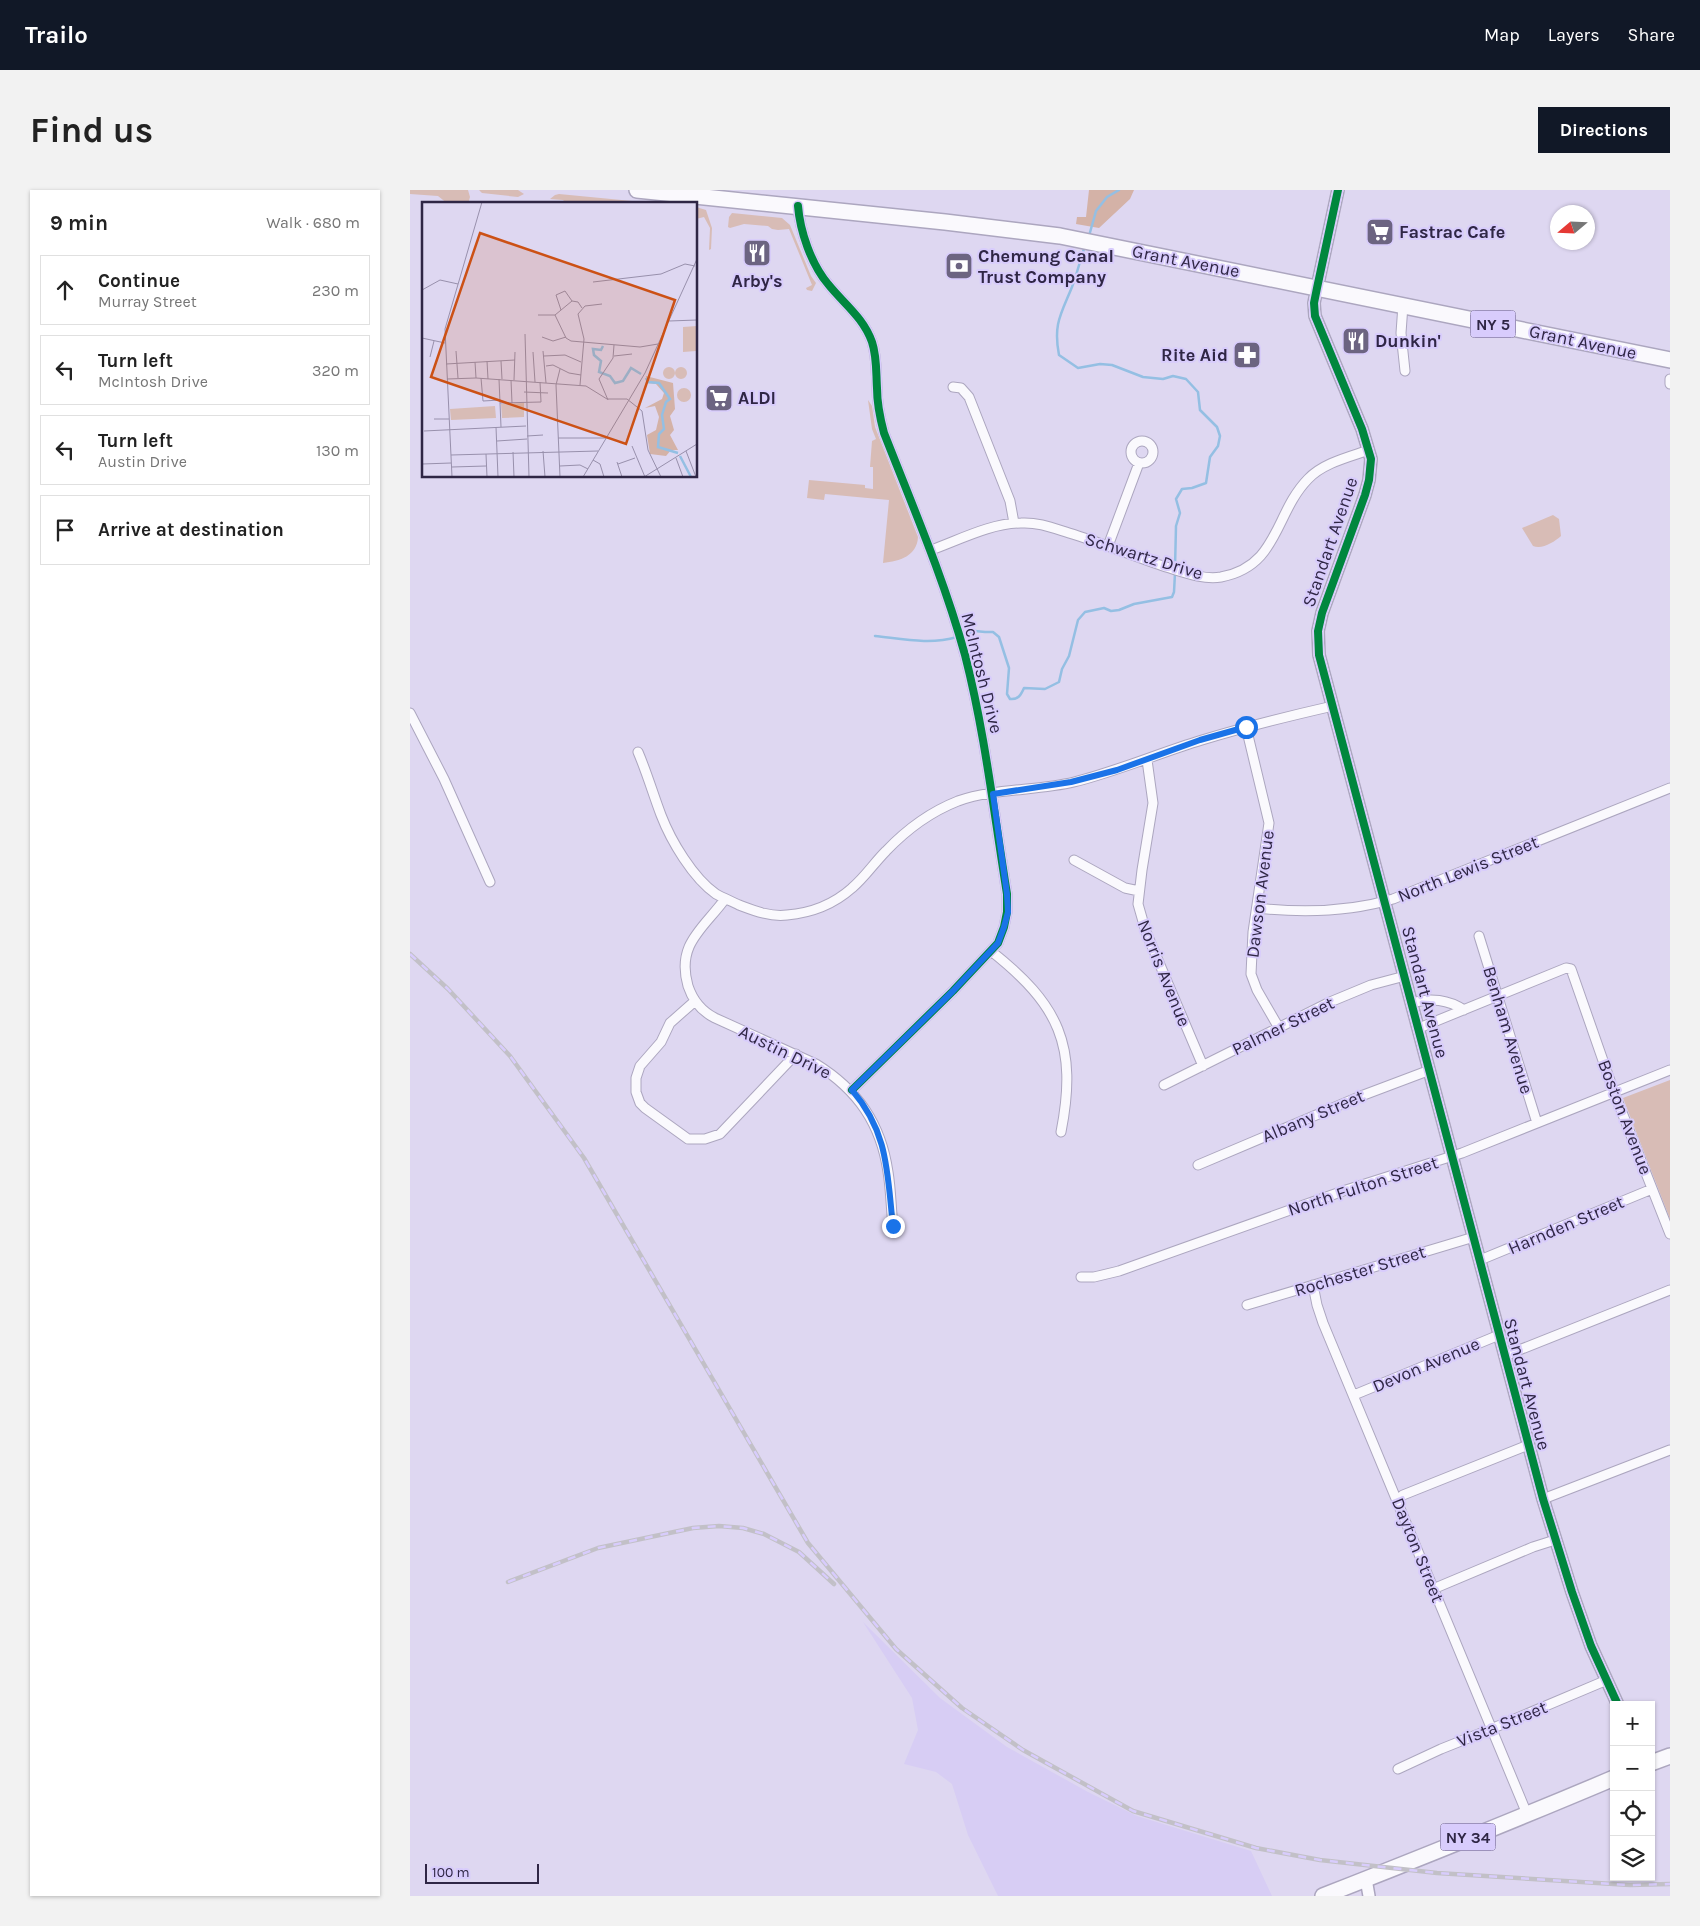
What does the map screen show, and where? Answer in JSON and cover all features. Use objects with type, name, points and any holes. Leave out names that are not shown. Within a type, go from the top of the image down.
[{"type":"main road","name":"Grant Avenue","points":[[637,190],[1010,229],[1060,236],[1670,360]]},
{"type":"main road","points":[[1655,1762],[1670,1756]]},
{"type":"main road","name":"NY 34","points":[[1323,1896],[1610,1780]]},
{"type":"street","name":"Standart Avenue","points":[[1338,190],[1314,303],[1315,316],[1371,459],[1369,480],[1322,613],[1319,626],[1320,656],[1543,1499],[1591,1646],[1616,1701]]},
{"type":"street","name":"McIntosh Drive","points":[[798,206],[799,222],[809,251],[827,283],[859,316],[872,342],[876,362],[879,415],[884,433],[931,550],[948,599],[976,700],[993,794],[1007,894],[1008,912],[998,943],[852,1090]]},
{"type":"street","points":[[1403,305],[1401,333],[1405,371]]},
{"type":"street","points":[[1670,379],[1670,384]]},
{"type":"street","points":[[953,386],[961,388],[969,397],[1010,502],[1014,523]]},
{"type":"street","name":"Schwartz Drive","points":[[931,550],[996,526],[1014,523],[1033,523],[1049,526],[1189,574],[1214,577],[1233,574],[1256,561],[1267,549],[1308,478],[1331,464],[1369,450]]},
{"type":"street","points":[[1108,546],[1139,463]]},
{"type":"street","points":[[638,752],[667,829],[698,876],[710,889],[725,899],[752,910],[773,916],[795,915],[824,907],[851,889],[885,851],[921,820],[961,800],[1071,782],[1148,760],[1200,740],[1333,706]]},
{"type":"street","points":[[410,713],[444,779],[490,882]]},
{"type":"street","name":"Dawson Avenue","points":[[1246,727],[1269,824],[1252,949],[1252,974],[1257,990],[1279,1028]]},
{"type":"street","name":"Norris Avenue","points":[[1148,760],[1153,803],[1138,904],[1146,932],[1203,1066]]},
{"type":"street","name":"North Lewis Street","points":[[1257,908],[1330,910],[1360,908],[1384,902],[1670,788]]},
{"type":"street","points":[[1074,860],[1125,888],[1139,891]]},
{"type":"street","points":[[725,899],[701,927],[688,946],[685,966],[686,977],[694,1001],[670,1023],[661,1042],[640,1066],[636,1078],[636,1092],[642,1106],[688,1139],[705,1139],[720,1134],[796,1054]]},
{"type":"street","name":"Benham Avenue","points":[[1479,936],[1537,1123]]},
{"type":"street","points":[[991,951],[1035,990],[1052,1015],[1060,1034],[1067,1075],[1065,1110],[1061,1132]]},
{"type":"street","name":"Boston Avenue","points":[[1498,996],[1568,968],[1576,981],[1614,1092],[1670,1234]]},
{"type":"street","name":"Palmer Street","points":[[1164,1085],[1358,990],[1405,976]]},
{"type":"street","points":[[1419,1028],[1498,996]]},
{"type":"street","points":[[1412,1003],[1429,999],[1451,1004],[1464,1010]]},
{"type":"street","name":"Austin Drive","points":[[694,1001],[706,1014],[796,1054],[830,1072],[852,1090],[864,1107],[880,1138],[889,1173],[893,1226]]},
{"type":"street","name":"Albany Street","points":[[1198,1165],[1361,1096],[1430,1070]]},
{"type":"street","name":"North Fulton Street","points":[[1081,1278],[1119,1272],[1346,1190],[1452,1157],[1670,1070]]},
{"type":"street","name":"Harnden Street","points":[[1480,1260],[1652,1189]]},
{"type":"street","name":"Rochester Street","points":[[1247,1305],[1474,1237]]},
{"type":"street","name":"Dayton Street","points":[[1313,1285],[1323,1323],[1527,1814]]},
{"type":"street","points":[[1504,1356],[1669,1294]]},
{"type":"street","name":"Devon Avenue","points":[[1354,1395],[1499,1335]]},
{"type":"street","points":[[1397,1500],[1403,1495],[1528,1445]]},
{"type":"street","points":[[1543,1499],[1670,1450]]},
{"type":"street","points":[[1434,1589],[1533,1547],[1555,1540]]},
{"type":"street","name":"Vista Street","points":[[1398,1769],[1441,1749],[1607,1680]]},
{"type":"street","points":[[1366,1879],[1369,1896]]},
{"type":"shaded area","points":[[410,190],[468,190],[470,197],[469,202],[446,202],[438,196],[410,194]]},
{"type":"shaded area","points":[[479,190],[518,190],[524,194],[518,197],[482,193]]},
{"type":"shaded area","points":[[1089,190],[1134,190],[1130,199],[1099,228],[1076,224],[1077,217],[1086,217]]},
{"type":"shaded area","points":[[555,195],[642,202],[565,202],[563,200],[550,199]]},
{"type":"shaded area","points":[[698,208],[706,210],[712,228],[711,249],[709,250],[710,228],[704,217],[698,218]]},
{"type":"shaded area","points":[[732,213],[782,218],[790,225],[811,276],[816,283],[812,291],[806,288],[812,285],[789,229],[778,230],[768,226],[744,224],[730,228],[728,227],[729,217]]},
{"type":"shaded area","points":[[868,400],[872,406],[875,427],[918,537],[914,549],[907,556],[896,561],[883,563],[889,500],[825,494],[824,500],[807,498],[809,480],[865,485],[865,488],[873,489],[873,467],[870,467],[872,441],[876,439],[872,429]]},
{"type":"shaded area","points":[[1553,515],[1559,519],[1561,536],[1544,546],[1533,546],[1522,528]]},
{"type":"shaded area","points":[[1670,1080],[1670,1219],[1623,1098]]},
{"type":"shaded area","points":[[863,1622],[940,1698],[1007,1747],[1088,1792],[1137,1816],[1251,1851],[1272,1896],[998,1896],[968,1835],[952,1784],[936,1772],[904,1764],[918,1730],[912,1698]]},
{"type":"waterway","points":[[1089,236],[1096,211],[1107,197],[1119,190]]},
{"type":"waterway","points":[[1085,246],[1074,282],[1059,320],[1057,335],[1059,355],[1078,368],[1100,364],[1112,365],[1143,377],[1163,379],[1173,376],[1186,379],[1198,392],[1200,410],[1217,427],[1220,436],[1218,446],[1210,457],[1206,483],[1182,489],[1176,499],[1180,513],[1176,526],[1175,568]]},
{"type":"waterway","points":[[963,635],[975,631],[993,632],[999,637],[1009,668],[1007,694],[1010,699],[1015,699],[1024,688],[1045,689],[1059,682],[1062,669],[1069,656],[1078,620],[1085,612],[1104,608],[1111,611],[1119,610],[1134,604],[1172,597],[1175,573]]},
{"type":"waterway","points":[[875,636],[927,641],[957,637]]},
{"type":"railway","points":[[410,954],[448,989],[510,1056],[584,1158],[808,1543],[896,1649],[962,1708],[1023,1750],[1133,1811],[1256,1848],[1320,1860],[1437,1873],[1630,1885],[1670,1884]]},
{"type":"railway","points":[[508,1582],[598,1548],[693,1528],[719,1526],[743,1528],[764,1534],[799,1552],[834,1584]]},
{"type":"cycle path","points":[[1338,190],[1314,303],[1315,316],[1362,429],[1371,459],[1365,495],[1322,613],[1318,631],[1319,655],[1543,1499],[1591,1646],[1616,1701]]},
{"type":"cycle path","points":[[798,206],[801,226],[816,267],[828,284],[864,325],[874,348],[878,405],[884,433],[938,571],[965,655],[984,744],[1007,894],[1007,912],[998,943],[953,991],[852,1090]]},
{"type":"place","name":"Fastrac Cafe","points":[[1380,232]]},
{"type":"place","name":"Arby's","points":[[757,253]]},
{"type":"place","name":"Chemung Canal Trust Company","points":[[959,266]]},
{"type":"place","name":"Dunkin'","points":[[1356,341]]},
{"type":"place","name":"Rite Aid","points":[[1247,355]]},
{"type":"place","name":"ALDI","points":[[719,398]]},
{"type":"route","points":[[893,1226],[889,1173],[880,1138],[864,1107],[852,1090],[953,991],[998,943],[1008,912],[993,794],[1054,786],[1117,770],[1200,740],[1246,727]]}]
